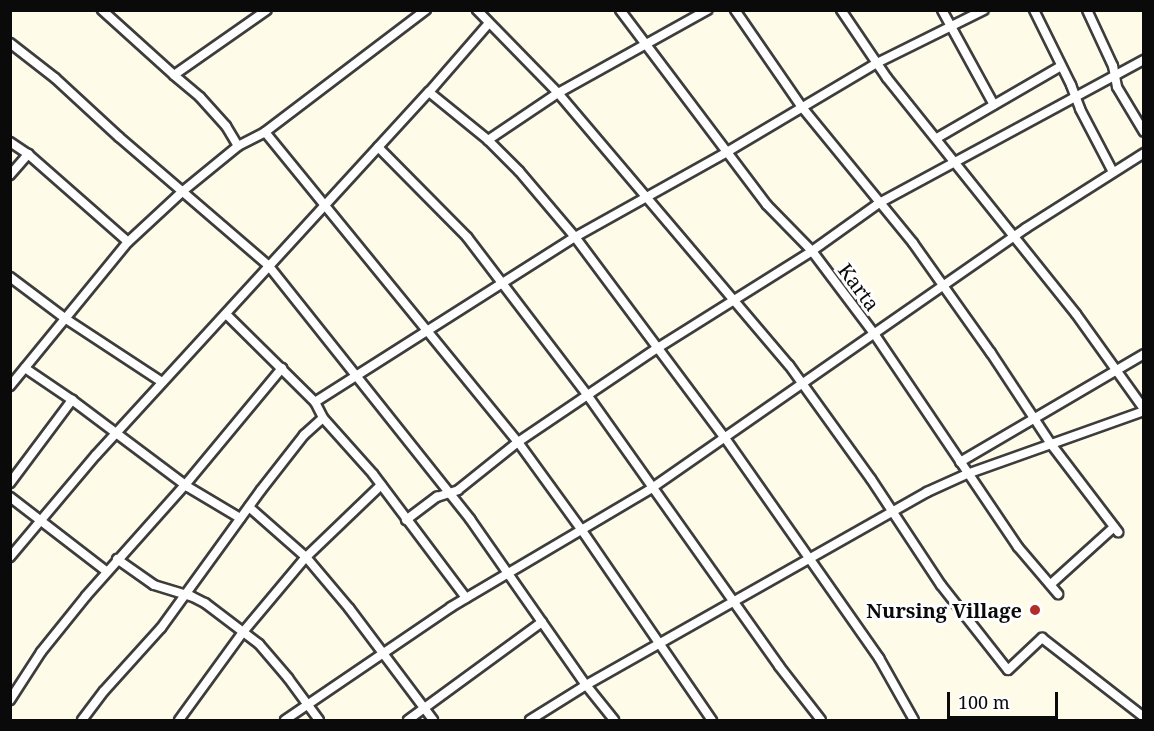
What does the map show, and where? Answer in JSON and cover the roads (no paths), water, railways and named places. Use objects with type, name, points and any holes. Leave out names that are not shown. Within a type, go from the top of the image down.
[{"type":"street","points":[[174,75],[267,10]]},
{"type":"street","points":[[10,386],[128,242],[183,191],[238,146],[265,132],[426,10]]},
{"type":"street","points":[[477,10],[558,93],[647,195],[803,385],[947,593],[1008,670],[1042,638],[1143,717]]},
{"type":"street","name":"Karta","points":[[620,10],[644,45],[767,205],[812,251],[874,335],[1018,547],[1058,594]]},
{"type":"street","points":[[488,141],[558,93],[707,10]]},
{"type":"street","points":[[735,10],[801,106],[944,287],[1036,418],[1051,444],[1116,530],[1051,584]]},
{"type":"street","points":[[530,720],[586,685],[734,601],[967,474],[1143,410],[1076,314],[877,63],[842,10]]},
{"type":"street","points":[[942,10],[994,105]]},
{"type":"street","points":[[315,402],[501,281],[574,237],[727,152],[801,106],[877,63],[984,10]]},
{"type":"street","points":[[1034,10],[1113,172]]},
{"type":"street","points":[[1087,10],[1115,75],[1117,87],[1143,132]]},
{"type":"street","points":[[106,12],[200,97],[226,126],[238,146]]},
{"type":"street","points":[[12,552],[117,431],[429,92],[489,23]]},
{"type":"street","points":[[10,43],[268,265],[448,492],[586,685],[614,720]]},
{"type":"street","points":[[406,520],[448,492],[458,490],[518,442],[656,349],[812,251],[879,203],[1143,60]]},
{"type":"street","points":[[937,138],[1062,66]]},
{"type":"street","points":[[429,92],[488,141],[519,171],[574,237],[725,438],[879,658],[914,720]]},
{"type":"street","points":[[265,132],[518,442],[581,529],[712,720]]},
{"type":"street","points":[[10,142],[28,154],[128,242]]},
{"type":"street","points":[[378,147],[467,237],[588,396],[821,720]]},
{"type":"street","points":[[285,720],[382,652],[507,572],[652,488],[1014,237],[1143,153]]},
{"type":"street","points":[[10,175],[28,154]]},
{"type":"street","points":[[10,277],[66,319],[162,382]]},
{"type":"street","points":[[226,314],[315,402],[323,418],[381,485],[466,598]]},
{"type":"street","points":[[960,462],[1143,354]]},
{"type":"street","points":[[25,368],[117,431],[185,485],[240,518]]},
{"type":"street","points":[[10,700],[41,652],[106,571],[185,485],[282,368]]},
{"type":"street","points":[[10,483],[72,400]]},
{"type":"street","points":[[82,720],[185,595],[240,518],[304,435],[323,418]]},
{"type":"street","points":[[178,720],[243,632],[306,557],[381,485]]},
{"type":"street","points":[[10,497],[106,571]]},
{"type":"street","points":[[249,507],[306,557],[433,720]]},
{"type":"street","points":[[117,559],[154,585],[205,603],[260,644],[319,720]]},
{"type":"street","points":[[408,720],[542,622]]},
{"type":"place","name":"Nursing Village","points":[[1035,610]]}]
